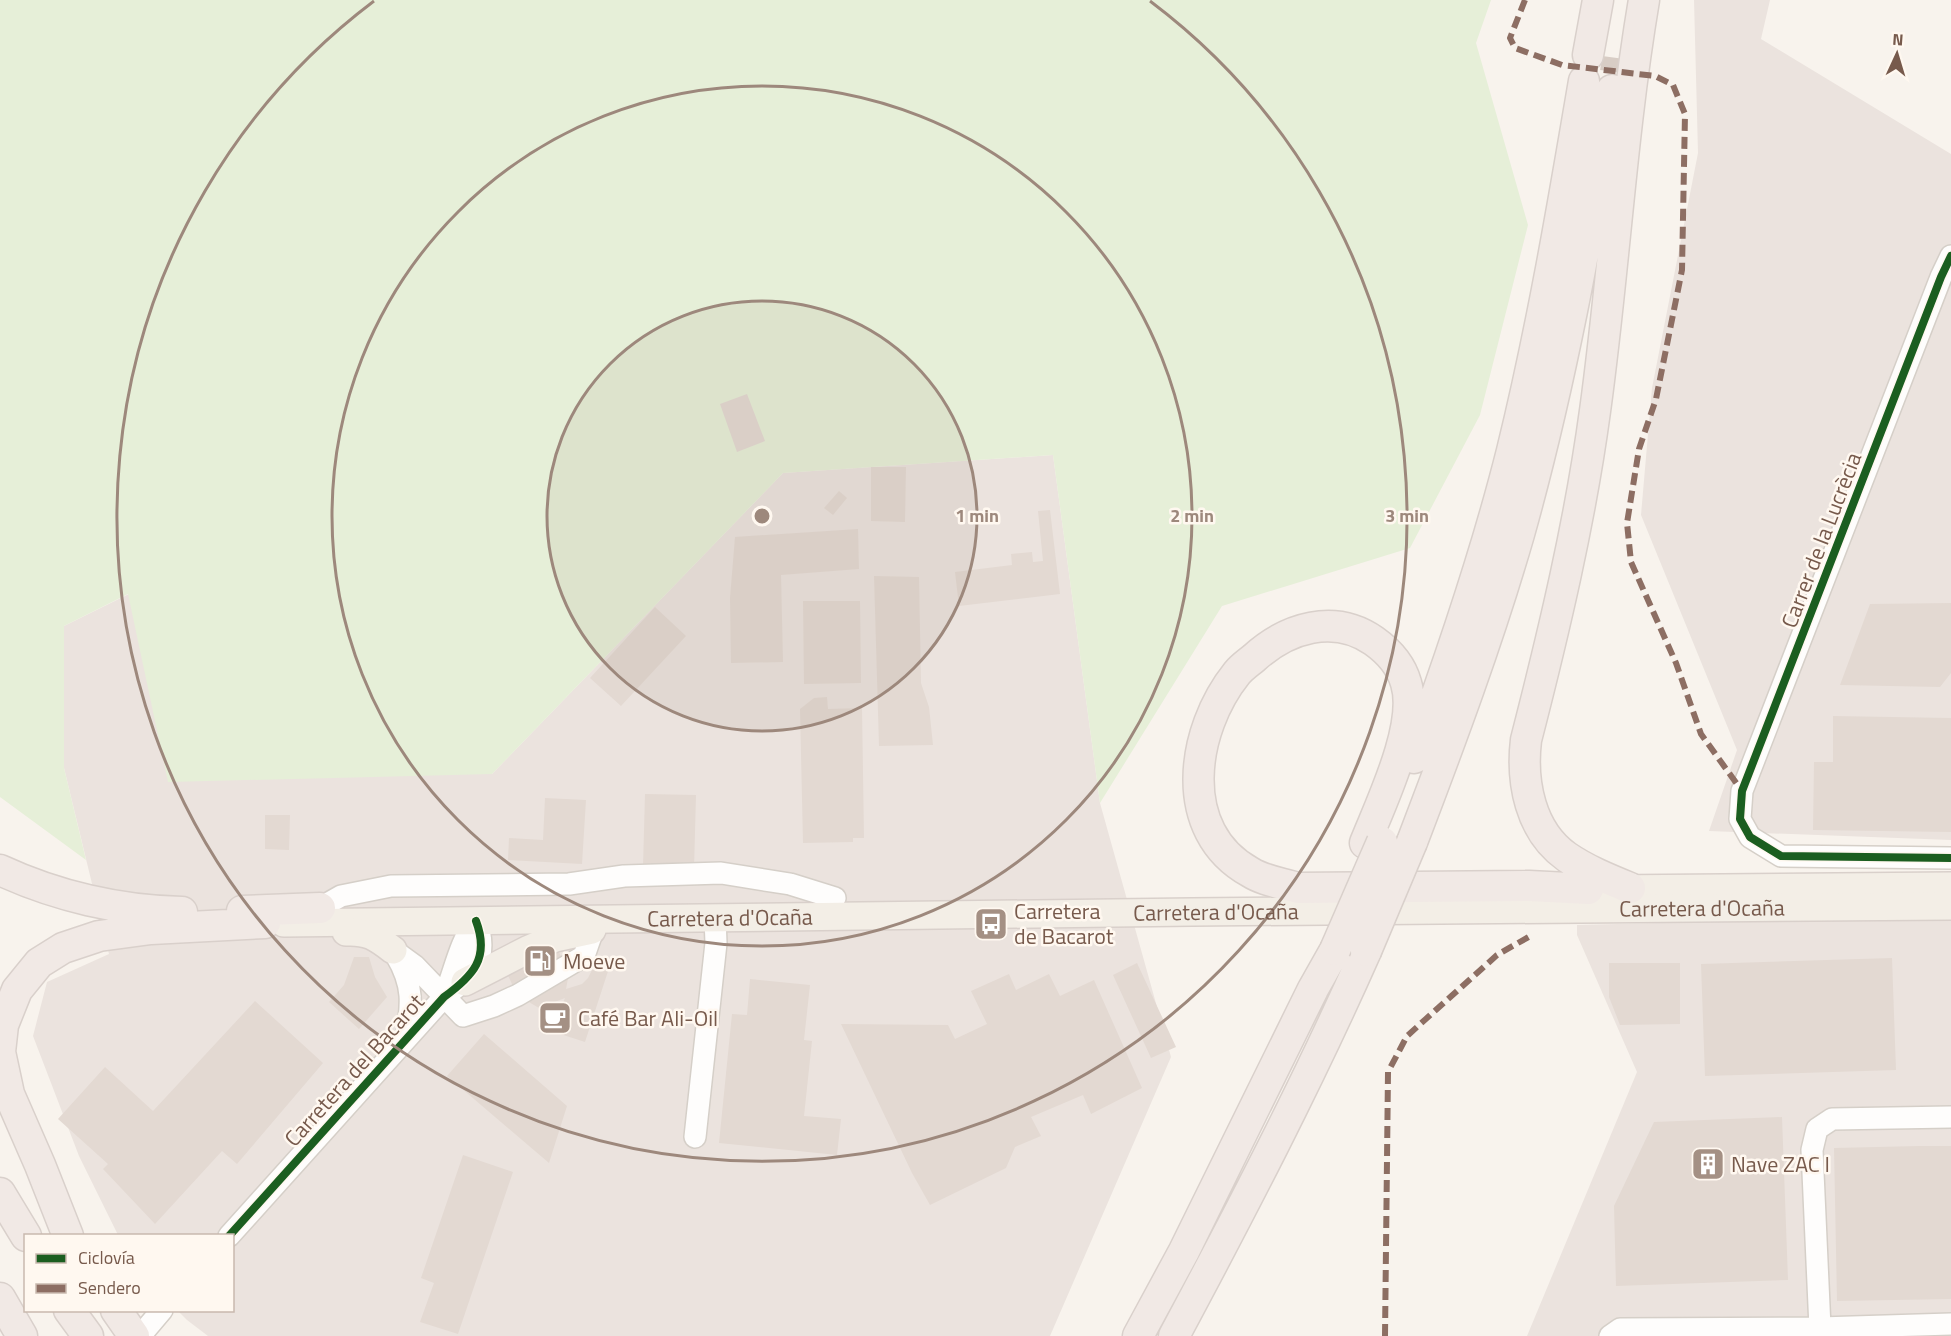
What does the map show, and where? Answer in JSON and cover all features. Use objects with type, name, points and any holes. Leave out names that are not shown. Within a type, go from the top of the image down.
[{"type":"highway","points":[[1174,1336],[1260,1177],[1340,1010],[1412,842],[1477,669],[1532,485],[1582,263],[1601,67],[1598,0]]},
{"type":"highway","points":[[1138,1336],[1184,1251],[1313,989],[1454,646],[1509,462],[1601,67],[1627,0]]},
{"type":"highway","points":[[1630,888],[1587,869],[1565,856],[1544,834],[1531,807],[1525,781],[1524,759],[1526,740],[1566,574],[1588,460],[1611,286],[1630,92],[1644,0]]},
{"type":"highway","points":[[1374,843],[1403,738],[1409,707],[1407,684],[1400,668],[1384,648],[1364,634],[1344,627],[1317,626],[1292,633],[1266,646],[1238,672],[1221,697],[1205,734],[1198,794],[1202,815],[1214,839],[1231,858],[1250,873],[1298,888],[1529,886],[1588,889]]},
{"type":"highway","points":[[0,870],[71,896],[113,906],[201,913],[331,907]]},
{"type":"highway","points":[[66,1234],[40,1165],[9,1094],[0,1052],[3,1025],[17,990],[39,963],[63,948],[99,936],[151,929],[265,923]]},
{"type":"highway","points":[[1192,1336],[1308,1110],[1340,1010]]},
{"type":"highway","points":[[0,1125],[66,1234]]},
{"type":"highway","points":[[0,1193],[25,1234]]},
{"type":"highway","points":[[0,1298],[22,1336]]},
{"type":"highway","points":[[70,1312],[88,1336]]},
{"type":"highway","points":[[117,1312],[134,1336]]},
{"type":"main road","name":"Carretera d'Ocaña","points":[[331,907],[500,901],[801,898],[1279,899],[1529,894],[1630,888],[1951,886]]},
{"type":"main road","points":[[331,907],[412,913],[464,912],[476,921],[489,911],[737,908],[801,898]]},
{"type":"main road","name":"Carretera d'Ocaña","points":[[265,923],[1203,911],[1951,906]]},
{"type":"main road","points":[[454,989],[527,950],[555,938],[593,930],[715,918]]},
{"type":"main road","points":[[265,923],[291,933],[366,933],[393,950]]},
{"type":"street","name":"Carrer de la Lucrècia","points":[[1951,256],[1946,277],[1742,791],[1740,819],[1750,837],[1781,856],[1951,858]]},
{"type":"street","points":[[331,907],[341,896],[391,886],[569,884],[624,876],[721,873],[789,884],[835,898]]},
{"type":"street","points":[[695,1137],[717,942],[715,918]]},
{"type":"street","name":"Carretera del Bacarot","points":[[231,1234],[406,1038],[473,972],[482,941],[476,921]]},
{"type":"street","points":[[454,989],[463,1016],[502,1002],[584,956],[593,930]]},
{"type":"street","name":"Carretera del Bacarot","points":[[393,950],[454,989]]},
{"type":"street","name":"Carretera del Bacarot","points":[[393,950],[405,971],[409,986],[411,1000],[406,1038]]},
{"type":"street","points":[[1820,1328],[1812,1150],[1817,1130],[1832,1119],[1951,1117]]},
{"type":"street","points":[[140,1336],[161,1312]]},
{"type":"street","points":[[1610,1336],[1620,1329],[1820,1328],[1951,1324]]},
{"type":"shaded area","points":[[1694,0],[1770,0],[1761,39],[1951,154],[1951,840],[1709,831],[1737,750],[1641,515],[1652,388],[1698,153]]},
{"type":"shaded area","points":[[1053,455],[1100,803],[1171,1057],[1050,1336],[208,1336],[179,1312],[234,1312],[234,1234],[118,1234],[79,1156],[33,1036],[47,982],[109,954],[64,768],[64,626],[129,594],[492,774],[783,473]]},
{"type":"shaded area","points":[[1951,916],[1951,1336],[1527,1336],[1637,1072],[1577,935],[1577,925]]},
{"type":"green space","points":[[0,0],[1491,0],[1476,43],[1528,225],[1480,415],[1410,548],[1222,606],[1100,803],[1053,455],[783,473],[492,774],[168,782],[128,594],[64,626],[64,768],[86,860],[0,797]]},
{"type":"building","points":[[747,394],[765,441],[737,452],[720,404]]},
{"type":"building","points":[[871,467],[906,467],[905,522],[871,521]]},
{"type":"building","points":[[839,491],[847,498],[833,515],[824,508]]},
{"type":"building","points":[[1050,510],[1060,594],[959,606],[955,572],[1012,565],[1011,554],[1032,552],[1033,562],[1043,561],[1038,511]]},
{"type":"building","points":[[858,529],[859,569],[781,575],[783,662],[731,663],[730,598],[735,537]]},
{"type":"building","points":[[874,576],[919,577],[921,683],[929,707],[933,745],[879,746]]},
{"type":"building","points":[[803,601],[860,601],[861,683],[804,684]]},
{"type":"building","points":[[1951,603],[1951,673],[1940,687],[1840,685],[1870,604]]},
{"type":"building","points":[[655,607],[686,636],[621,706],[590,678]]},
{"type":"building","points":[[827,697],[828,709],[862,708],[864,838],[853,838],[853,842],[803,843],[800,709],[814,698]]},
{"type":"building","points":[[1833,716],[1951,718],[1951,832],[1813,830],[1814,762],[1833,762]]},
{"type":"building","points":[[645,794],[696,795],[694,869],[643,867]]},
{"type":"building","points":[[545,798],[586,800],[582,864],[508,860],[509,838],[543,840]]},
{"type":"building","points":[[265,815],[290,815],[289,850],[265,849]]},
{"type":"building","points":[[557,948],[569,973],[566,989],[582,984],[588,978],[598,958],[611,962],[585,1042],[551,1031],[565,998],[539,1008],[517,995],[506,971]]},
{"type":"building","points":[[354,957],[369,957],[375,977],[387,997],[359,1029],[329,1002],[344,985]]},
{"type":"building","points":[[1892,958],[1896,1070],[1705,1076],[1701,964]]},
{"type":"building","points":[[1137,963],[1176,1047],[1151,1058],[1113,975]]},
{"type":"building","points":[[1609,963],[1680,963],[1680,1024],[1620,1025],[1609,997]]},
{"type":"building","points":[[1009,974],[1016,990],[1049,974],[1060,996],[1094,980],[1142,1088],[1091,1114],[1083,1095],[1031,1117],[1041,1136],[1015,1147],[1006,1168],[930,1205],[912,1173],[841,1024],[948,1025],[955,1039],[987,1024],[971,991]]},
{"type":"building","points":[[750,979],[810,985],[804,1040],[812,1041],[804,1116],[841,1119],[837,1155],[719,1143],[732,1014],[747,1015]]},
{"type":"building","points":[[255,1001],[323,1063],[237,1164],[222,1151],[155,1224],[103,1169],[108,1164],[58,1119],[105,1067],[153,1111]]},
{"type":"building","points":[[484,1034],[567,1106],[549,1163],[447,1076]]},
{"type":"building","name":"Nave ZAC I","points":[[1782,1117],[1788,1280],[1616,1286],[1614,1206],[1654,1122]]},
{"type":"building","points":[[1951,1146],[1951,1299],[1837,1301],[1834,1148]]},
{"type":"building","points":[[463,1155],[513,1172],[458,1334],[420,1322],[434,1283],[421,1278]]},
{"type":"tunnel","points":[[1615,72],[1617,58]]},
{"type":"marked path","points":[[1525,0],[1510,38],[1515,48],[1562,65],[1655,76],[1673,85],[1685,114],[1682,270],[1656,399],[1639,449],[1627,523],[1631,562],[1676,663],[1701,734],[1742,791]]},
{"type":"marked path","points":[[1385,1336],[1388,1072],[1407,1036],[1497,955],[1532,935]]},
{"type":"cycle path","points":[[1951,256],[1742,791],[1740,819],[1750,837],[1781,856],[1951,858]]},
{"type":"cycle path","points":[[231,1234],[444,997],[471,973],[480,956],[481,946],[476,921]]},
{"type":"place","name":"Carretera de Bacarot","points":[[991,924]]},
{"type":"place","name":"Moeve","points":[[540,961]]},
{"type":"place","name":"Café Bar Ali-Oil","points":[[555,1018]]},
{"type":"place","name":"Nave ZAC I","points":[[1708,1164]]}]
